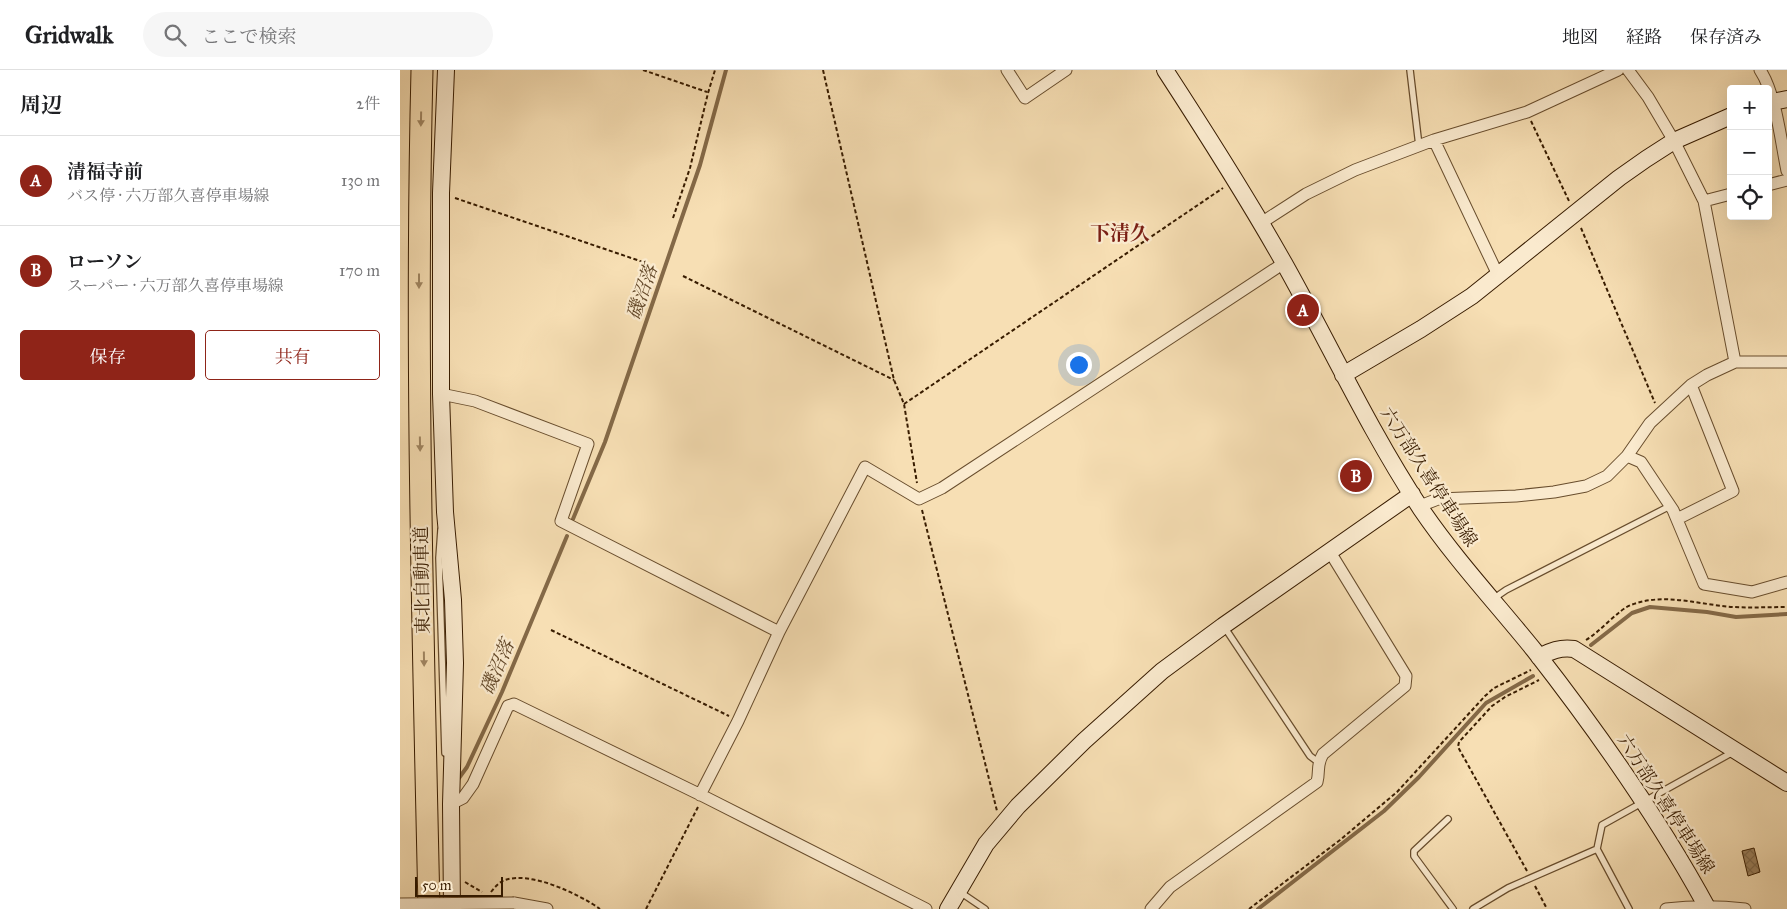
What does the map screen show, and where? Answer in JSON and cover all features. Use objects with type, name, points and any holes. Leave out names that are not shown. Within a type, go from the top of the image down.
[{"type":"highway","name":"東北自動車道","points":[[422,70],[418,207],[419,413],[429,909]]},
{"type":"street","points":[[446,70],[441,193],[441,394],[445,512],[454,627],[455,694],[451,804],[452,909]]},
{"type":"street","points":[[1007,70],[1026,98],[1066,70]]},
{"type":"street","name":"六万部久喜停車場線","points":[[1165,70],[1261,223],[1368,422],[1416,500],[1456,556],[1492,600],[1536,663],[1618,763],[1664,833],[1707,908]]},
{"type":"street","points":[[1261,223],[1306,194],[1331,181],[1434,140],[1527,112],[1618,70]]},
{"type":"street","points":[[1628,70],[1648,97],[1674,141],[1704,201],[1735,362]]},
{"type":"street","points":[[1760,70],[1776,101],[1787,171]]},
{"type":"street","points":[[1343,376],[1449,312],[1619,178],[1674,141],[1727,118]]},
{"type":"street","points":[[1434,140],[1498,275]]},
{"type":"street","points":[[1772,184],[1787,180]]},
{"type":"street","points":[[1704,201],[1727,195]]},
{"type":"street","points":[[702,796],[779,632],[865,467],[919,499],[942,488],[1284,263]]},
{"type":"street","points":[[948,909],[986,844],[1018,806],[1084,741],[1162,671],[1330,552],[1416,500],[1516,496],[1586,486],[1607,476],[1627,456],[1650,424],[1690,385],[1707,374],[1735,362],[1787,362]]},
{"type":"street","points":[[1677,519],[1734,490],[1690,385]]},
{"type":"street","points":[[441,394],[474,401],[588,444],[561,521],[779,632]]},
{"type":"street","points":[[1627,456],[1640,462],[1670,506],[1704,584],[1752,592],[1787,582]]},
{"type":"street","points":[[1151,909],[1170,887],[1316,782],[1318,762],[1323,754],[1405,686],[1406,676],[1330,552]]},
{"type":"street","points":[[1536,663],[1554,650],[1564,647],[1574,649],[1738,750],[1787,783]]},
{"type":"street","points":[[451,804],[463,798],[473,784],[508,706],[514,704],[926,909]]},
{"type":"street","points":[[400,904],[514,904],[547,909]]},
{"type":"street","points":[[1666,909],[1689,906],[1707,908],[1720,906],[1745,909]]},
{"type":"lane","points":[[1410,70],[1419,146]]},
{"type":"lane","points":[[1492,600],[1506,590],[1670,506]]},
{"type":"lane","points":[[1223,626],[1310,756],[1318,762]]},
{"type":"lane","points":[[1629,909],[1597,849],[1602,825],[1738,750]]},
{"type":"lane","points":[[1448,819],[1414,851],[1414,856],[1453,909]]},
{"type":"lane","points":[[1473,909],[1508,888],[1597,849]]},
{"type":"lane","points":[[957,891],[985,909]]},
{"type":"path","points":[[643,70],[708,93]]},
{"type":"path","points":[[673,218],[690,168],[715,70]]},
{"type":"path","points":[[824,70],[894,380],[904,404],[919,499],[997,813],[1002,825]]},
{"type":"path","points":[[1527,112],[1575,214],[1660,414]]},
{"type":"path","points":[[904,404],[1234,180]]},
{"type":"path","points":[[441,193],[643,262]]},
{"type":"path","points":[[683,276],[894,380]]},
{"type":"path","points":[[1580,644],[1596,634],[1629,605],[1649,599],[1689,600],[1733,607],[1787,607]]},
{"type":"path","points":[[551,630],[738,721]]},
{"type":"path","points":[[1249,909],[1340,840],[1397,792],[1494,688],[1536,663]]},
{"type":"path","points":[[1541,679],[1505,697],[1492,706],[1459,742],[1458,747],[1547,909]]},
{"type":"path","points":[[646,909],[702,796]]},
{"type":"path","points":[[464,882],[489,895],[497,884],[503,880],[524,878],[568,891],[591,902],[600,909]]},
{"type":"building","points":[[1754,848],[1760,872],[1748,876],[1742,851]]},
{"type":"waterway","name":"磯沼落","points":[[573,519],[605,442],[700,165],[726,70]]},
{"type":"waterway","name":"磯沼落","points":[[459,778],[467,767],[502,692],[567,536]]},
{"type":"waterway","points":[[1591,645],[1632,613],[1650,607],[1707,612],[1736,617],[1787,614]]},
{"type":"waterway","points":[[1258,909],[1384,811],[1419,777],[1486,703],[1533,676]]},
{"type":"place","name":"清福寺前","points":[[1303,310]]},
{"type":"place","name":"ローソン","points":[[1356,476]]},
{"type":"district","name":"下清久","points":[[1120,233]]}]
